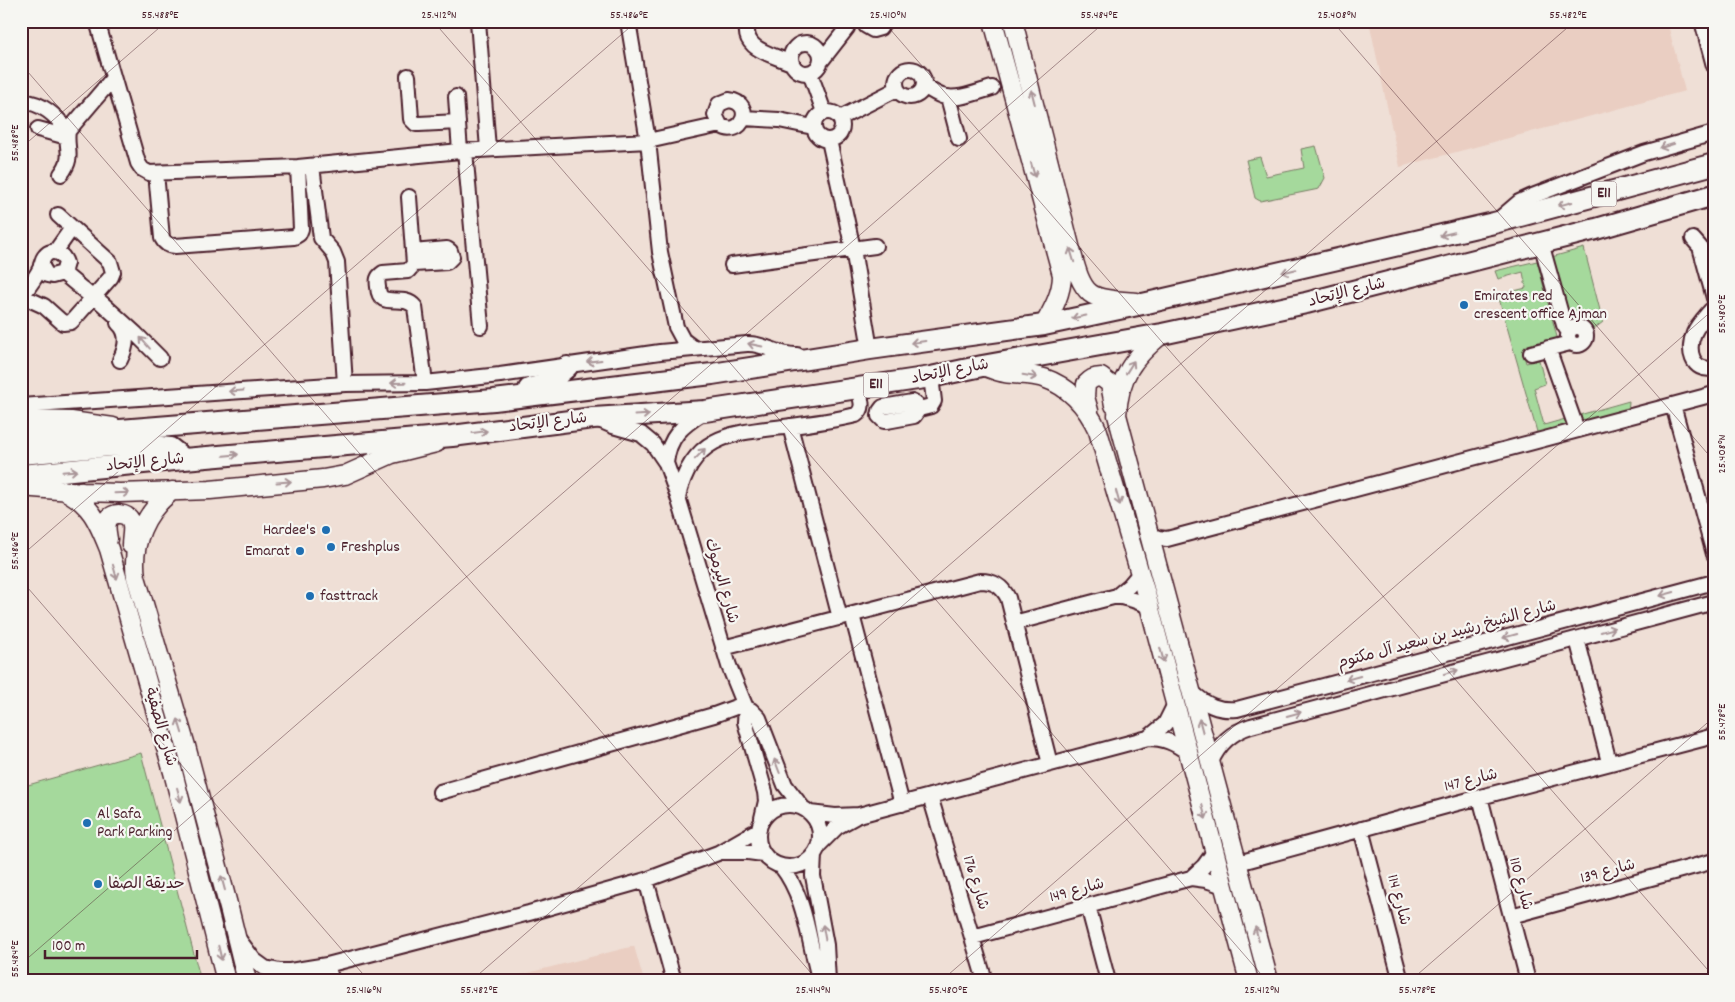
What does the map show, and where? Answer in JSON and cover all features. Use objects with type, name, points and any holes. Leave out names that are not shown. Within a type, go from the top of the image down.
[{"type":"highway","name":"شارع الإتحاد","points":[[21,438],[494,400],[647,383],[1044,324],[1147,303],[1494,223],[1714,164]]},
{"type":"highway","name":"شارع الإتحاد","points":[[21,475],[184,458],[452,436],[593,418],[706,411],[931,377],[1162,334],[1306,303],[1541,243],[1714,195]]},
{"type":"highway","points":[[494,400],[505,392],[539,388],[567,367]]},
{"type":"highway","points":[[21,454],[132,444],[170,448],[184,458]]},
{"type":"main road","points":[[993,21],[1062,275],[1062,285],[1056,302],[1044,324]]},
{"type":"main road","points":[[1013,21],[1071,250],[1082,282],[1091,294],[1102,298],[1147,303]]},
{"type":"main road","points":[[1118,415],[1120,387],[1130,366],[1162,334]]},
{"type":"main road","points":[[982,366],[1000,372],[1043,378],[1075,396],[1089,413]]},
{"type":"main road","points":[[1249,981],[1140,573],[1104,447],[1089,413],[1085,397],[1086,384],[1090,379],[1101,377],[1110,384],[1114,406],[1118,415],[1269,981]]},
{"type":"main road","points":[[21,420],[71,420],[121,429]]},
{"type":"main road","points":[[21,487],[107,494],[210,490],[333,478],[357,470],[392,454],[429,445],[452,436]]},
{"type":"main road","name":"شارع الصفية","points":[[63,490],[88,507],[99,524],[109,549],[171,765],[215,930],[226,981]]},
{"type":"main road","name":"شارع الصفية","points":[[172,491],[147,518],[142,528],[134,562],[138,586],[186,746],[238,938],[247,981]]},
{"type":"main road","points":[[109,549],[106,527],[108,520],[115,514],[125,515],[132,524],[131,545],[134,562]]},
{"type":"main road","points":[[1224,886],[1234,886],[1243,881]]},
{"type":"street","points":[[97,21],[138,163],[148,173],[298,167],[488,149],[648,141],[720,124]]},
{"type":"street","points":[[478,21],[488,149]]},
{"type":"street","points":[[628,21],[648,141],[660,252],[676,327],[683,340],[695,349]]},
{"type":"street","points":[[749,21],[746,36],[752,46],[791,63],[801,73],[810,73],[818,69],[822,60],[848,24],[857,30],[865,24],[869,29],[877,30],[883,25],[884,21]]},
{"type":"street","points":[[1702,21],[1714,66]]},
{"type":"street","points":[[791,63],[792,52],[795,47],[805,43],[816,46],[822,60]]},
{"type":"street","points":[[910,68],[917,70],[922,76],[924,86],[918,95],[911,97],[901,94],[897,89],[896,82],[898,75],[903,70],[910,68]]},
{"type":"street","points":[[810,73],[824,112]]},
{"type":"street","points":[[408,76],[411,119],[413,122],[419,124],[458,122]]},
{"type":"street","points":[[68,134],[114,78]]},
{"type":"street","points":[[924,86],[942,96],[948,97],[956,97],[992,88]]},
{"type":"street","points":[[840,118],[897,89]]},
{"type":"street","points":[[456,97],[481,326]]},
{"type":"street","points":[[948,97],[959,139]]},
{"type":"street","points":[[726,100],[733,100],[740,104],[744,110],[744,118],[740,124],[734,128],[726,128],[720,124],[716,118],[719,104],[726,100]]},
{"type":"street","points":[[21,101],[44,107],[53,114],[68,134],[69,160],[62,174]]},
{"type":"street","points":[[824,112],[831,112],[840,118],[841,132],[836,137],[829,140],[818,137],[813,126],[817,116],[824,112]]},
{"type":"street","points":[[744,118],[779,120],[813,126]]},
{"type":"street","points":[[38,129],[68,134]]},
{"type":"street","name":"شارع الإتحاد","points":[[1494,223],[1525,200],[1644,153],[1712,132]]},
{"type":"street","points":[[829,140],[853,249],[870,349]]},
{"type":"street","points":[[312,166],[321,238],[324,244],[333,252],[337,262],[345,384]]},
{"type":"street","points":[[156,174],[162,238],[165,243],[175,246],[294,237],[301,229],[298,167]]},
{"type":"street","points":[[409,197],[414,258],[408,271],[383,273],[380,275],[378,278],[378,290],[381,298],[384,300],[406,301],[415,307],[425,383]]},
{"type":"street","points":[[41,266],[47,275],[58,276],[63,272],[66,263],[60,254],[55,252],[47,254],[22,296],[37,302],[63,323],[74,319],[111,278],[113,266],[110,262],[58,215]]},
{"type":"street","points":[[55,252],[72,228]]},
{"type":"street","points":[[1693,239],[1700,247],[1713,305],[1694,332],[1692,355],[1693,360],[1700,368],[1706,370],[1714,368]]},
{"type":"street","points":[[1531,353],[1548,348],[1569,337],[1541,243]]},
{"type":"street","points":[[732,265],[875,246]]},
{"type":"street","points":[[63,272],[121,326],[160,358]]},
{"type":"street","points":[[660,352],[670,341],[676,327]]},
{"type":"street","points":[[120,360],[127,330]]},
{"type":"street","points":[[21,406],[345,384],[425,383],[567,367],[579,363],[660,352],[756,344],[784,355],[823,352],[837,355]]},
{"type":"street","points":[[1548,348],[1577,430]]},
{"type":"street","points":[[678,497],[689,466],[712,443],[722,438],[737,433],[852,416],[860,412],[869,415],[879,414],[883,407],[909,403],[916,404],[919,409],[931,406],[934,401],[931,377]]},
{"type":"street","points":[[858,388],[862,405],[860,412]]},
{"type":"street","points":[[1148,532],[1158,538],[1167,539],[1714,394]]},
{"type":"street","points":[[1672,405],[1714,554]]},
{"type":"street","points":[[666,463],[671,440],[684,426],[706,411]]},
{"type":"street","name":"شارع اليرموك","points":[[593,418],[641,434],[653,444],[666,463],[723,648],[745,706],[745,722],[765,792],[765,810],[760,824]]},
{"type":"street","points":[[790,426],[902,804]]},
{"type":"street","points":[[1154,555],[1160,545],[1167,539]]},
{"type":"street","points":[[1014,623],[1117,596],[1130,586],[1140,573]]},
{"type":"street","points":[[723,648],[980,581],[987,581],[1000,587],[1008,598],[1050,764]]},
{"type":"street","name":"شارع الشيخ رشيد بن سعيد آل مكتوم","points":[[1192,692],[1204,703],[1220,709],[1237,709],[1714,582]]},
{"type":"street","points":[[1117,596],[1149,606]]},
{"type":"street","points":[[1211,762],[1215,752],[1230,735],[1240,729],[1714,602]]},
{"type":"street","points":[[1577,639],[1609,762]]},
{"type":"street","points":[[1260,703],[1255,711],[1256,716],[1264,722]]},
{"type":"street","points":[[1148,738],[1165,724],[1175,704]]},
{"type":"street","points":[[440,792],[745,706]]},
{"type":"street","name":"شارع اليرموك","points":[[745,706],[759,718],[785,785],[806,810]]},
{"type":"street","name":"شارع 147","points":[[1238,863],[1609,762],[1714,736]]},
{"type":"street","points":[[718,853],[760,824],[768,812],[784,805],[835,816],[859,815],[1148,738],[1159,738],[1169,741],[1187,752]]},
{"type":"street","name":"شارع 176","points":[[930,796],[985,981]]},
{"type":"street","name":"شارع 110","points":[[1480,797],[1528,981]]},
{"type":"street","points":[[806,810],[816,820],[819,828],[813,876],[826,945],[828,981]]},
{"type":"street","points":[[760,824],[758,839],[764,854],[771,862],[791,867],[808,861],[837,827],[859,815]]},
{"type":"street","name":"شارع 114","points":[[1361,829],[1401,981]]},
{"type":"street","points":[[282,981],[323,966],[530,914],[646,880],[718,853],[733,851],[764,854]]},
{"type":"street","points":[[1191,878],[1204,866],[1214,852]]},
{"type":"street","name":"شارع 139","points":[[1511,916],[1714,861]]},
{"type":"street","points":[[781,866],[797,891],[820,981]]},
{"type":"street","name":"شارع 149","points":[[973,937],[1191,878],[1206,880],[1224,886]]},
{"type":"street","points":[[646,880],[674,981]]},
{"type":"street","points":[[1088,906],[1108,981]]},
{"type":"street","points":[[238,938],[254,960],[265,968],[280,971],[323,966]]},
{"type":"street","points":[[323,966],[332,981]]},
{"type":"shaded area","points":[[1369,21],[1667,21],[1685,91],[1400,167]]},
{"type":"shaded area","points":[[634,946],[644,981],[496,981]]},
{"type":"green space","points":[[1316,146],[1325,178],[1319,189],[1260,201],[1255,198],[1246,160],[1260,157],[1266,176],[1304,168],[1301,149]]},
{"type":"green space","points":[[1584,248],[1603,322],[1590,332],[1585,327],[1579,325],[1566,326],[1548,258]]},
{"type":"green space","points":[[1537,261],[1557,337],[1554,344],[1523,352],[1526,363],[1539,360],[1545,384],[1534,388],[1544,425],[1629,401],[1628,415],[1539,439],[1498,295],[1526,288],[1523,272],[1498,279],[1495,271]]},
{"type":"green space","name":"حديقة الصفا","points":[[141,753],[201,981],[21,981],[21,787]]},
{"type":"place","name":"Emirates red crescent office Ajman","points":[[1464,305]]},
{"type":"place","name":"Hardee's","points":[[326,530]]},
{"type":"place","name":"Freshplus","points":[[331,547]]},
{"type":"place","name":"Emarat","points":[[300,551]]},
{"type":"place","name":"fasttrack","points":[[310,596]]},
{"type":"place","name":"Al Safa Park Parking","points":[[87,823]]},
{"type":"place","name":"حديقة الصفا","points":[[98,884]]}]
